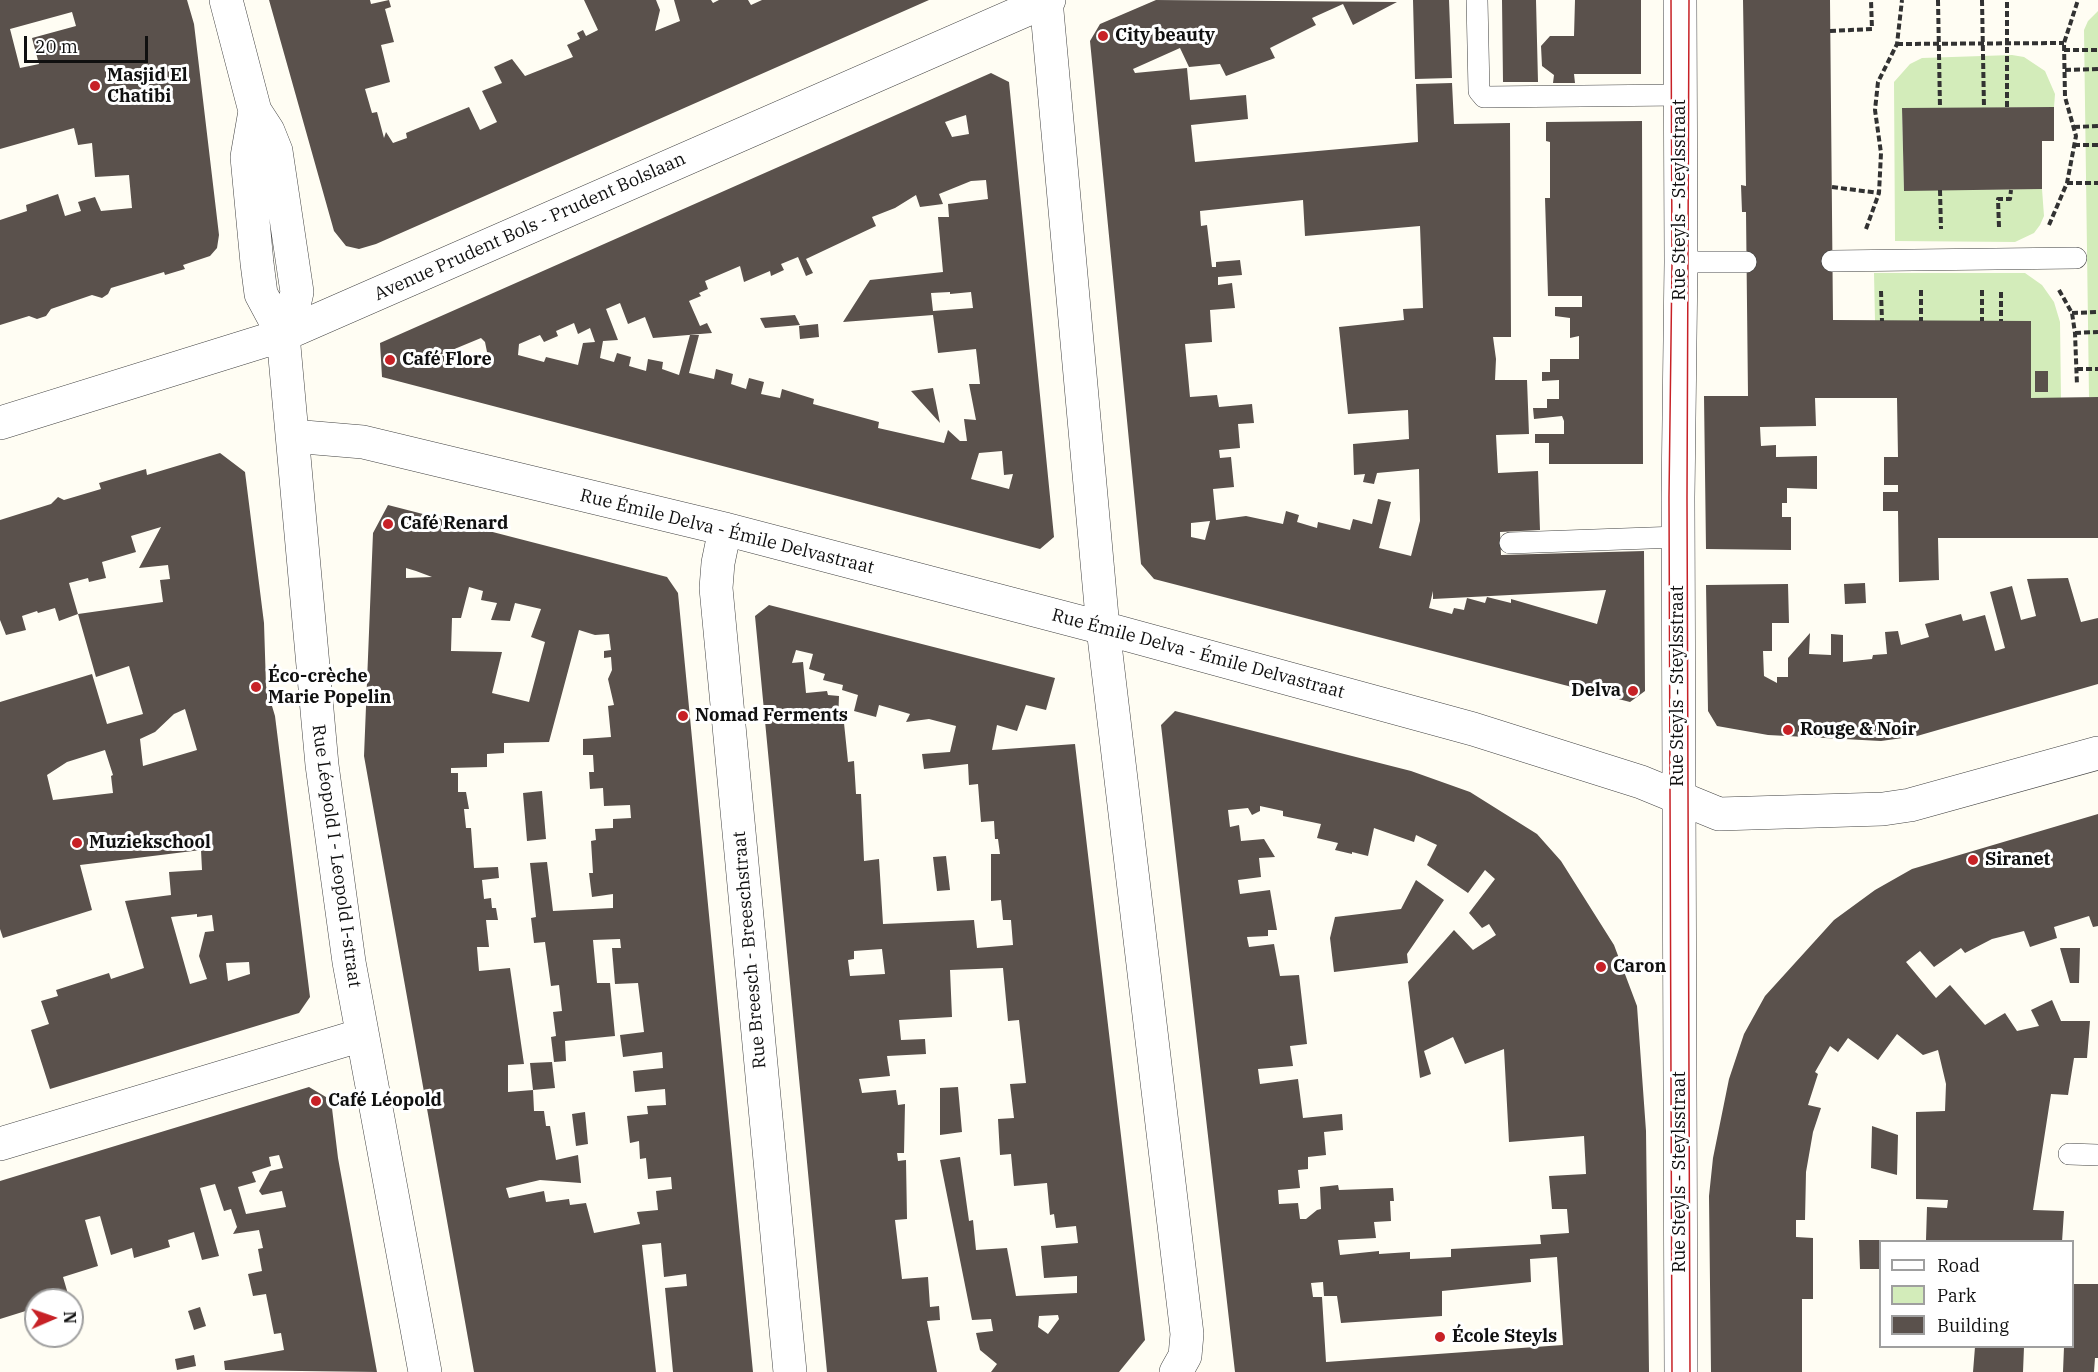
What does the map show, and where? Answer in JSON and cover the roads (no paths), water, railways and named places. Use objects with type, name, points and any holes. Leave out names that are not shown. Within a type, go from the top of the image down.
[{"type":"street","name":"Rue Léopold I - Leopold I-straat","points":[[226,0],[255,111],[268,131],[276,151],[297,292],[292,314],[283,335],[320,749],[349,962],[425,1372]]},
{"type":"street","name":"Avenue Prudent Bols - Prudent Bolslaan","points":[[0,423],[283,335],[1047,0]]},
{"type":"street","points":[[1047,0],[1103,628],[1187,1334],[1185,1356],[1176,1372]]},
{"type":"street","name":"Rue Steyls - Steylsstraat","points":[[1680,0],[1678,798],[1681,1372]]},
{"type":"street","name":"Rue Émile Delva - Émile Delvastraat","points":[[292,436],[363,442],[725,530],[1103,628],[1473,729],[1641,782],[1719,814],[1883,809],[1967,791],[2098,753]]},
{"type":"street","name":"Rue Breesch - Breeschstraat","points":[[725,530],[718,563],[716,588],[790,1372]]},
{"type":"street","points":[[0,1144],[362,1035]]},
{"type":"lane","points":[[1477,0],[1479,91],[1484,97],[1680,95]]},
{"type":"lane","points":[[1832,261],[2076,258]]},
{"type":"lane","points":[[1681,262],[1746,262]]},
{"type":"lane","points":[[1510,543],[1678,537]]},
{"type":"lane","points":[[2069,1154],[2098,1155]]},
{"type":"tram line","points":[[1671,0],[1672,263],[1669,497],[1672,1372]]},
{"type":"tram line","points":[[1689,0],[1687,497],[1690,1372]]},
{"type":"place","name":"City beauty","points":[[1103,36]]},
{"type":"place","name":"Masjid El Chatibi","points":[[95,86]]},
{"type":"place","name":"Café Flore","points":[[390,360]]},
{"type":"place","name":"Café Renard","points":[[388,524]]},
{"type":"place","name":"Éco-crèche Marie Popelin","points":[[256,687]]},
{"type":"place","name":"Delva","points":[[1633,691]]},
{"type":"place","name":"Nomad Ferments","points":[[683,716]]},
{"type":"place","name":"Rouge & Noir","points":[[1788,730]]},
{"type":"place","name":"Muziekschool","points":[[77,843]]},
{"type":"place","name":"Siranet","points":[[1973,860]]},
{"type":"place","name":"Caron","points":[[1601,967]]},
{"type":"place","name":"Café Léopold","points":[[316,1101]]},
{"type":"place","name":"École Steyls","points":[[1440,1337]]}]
